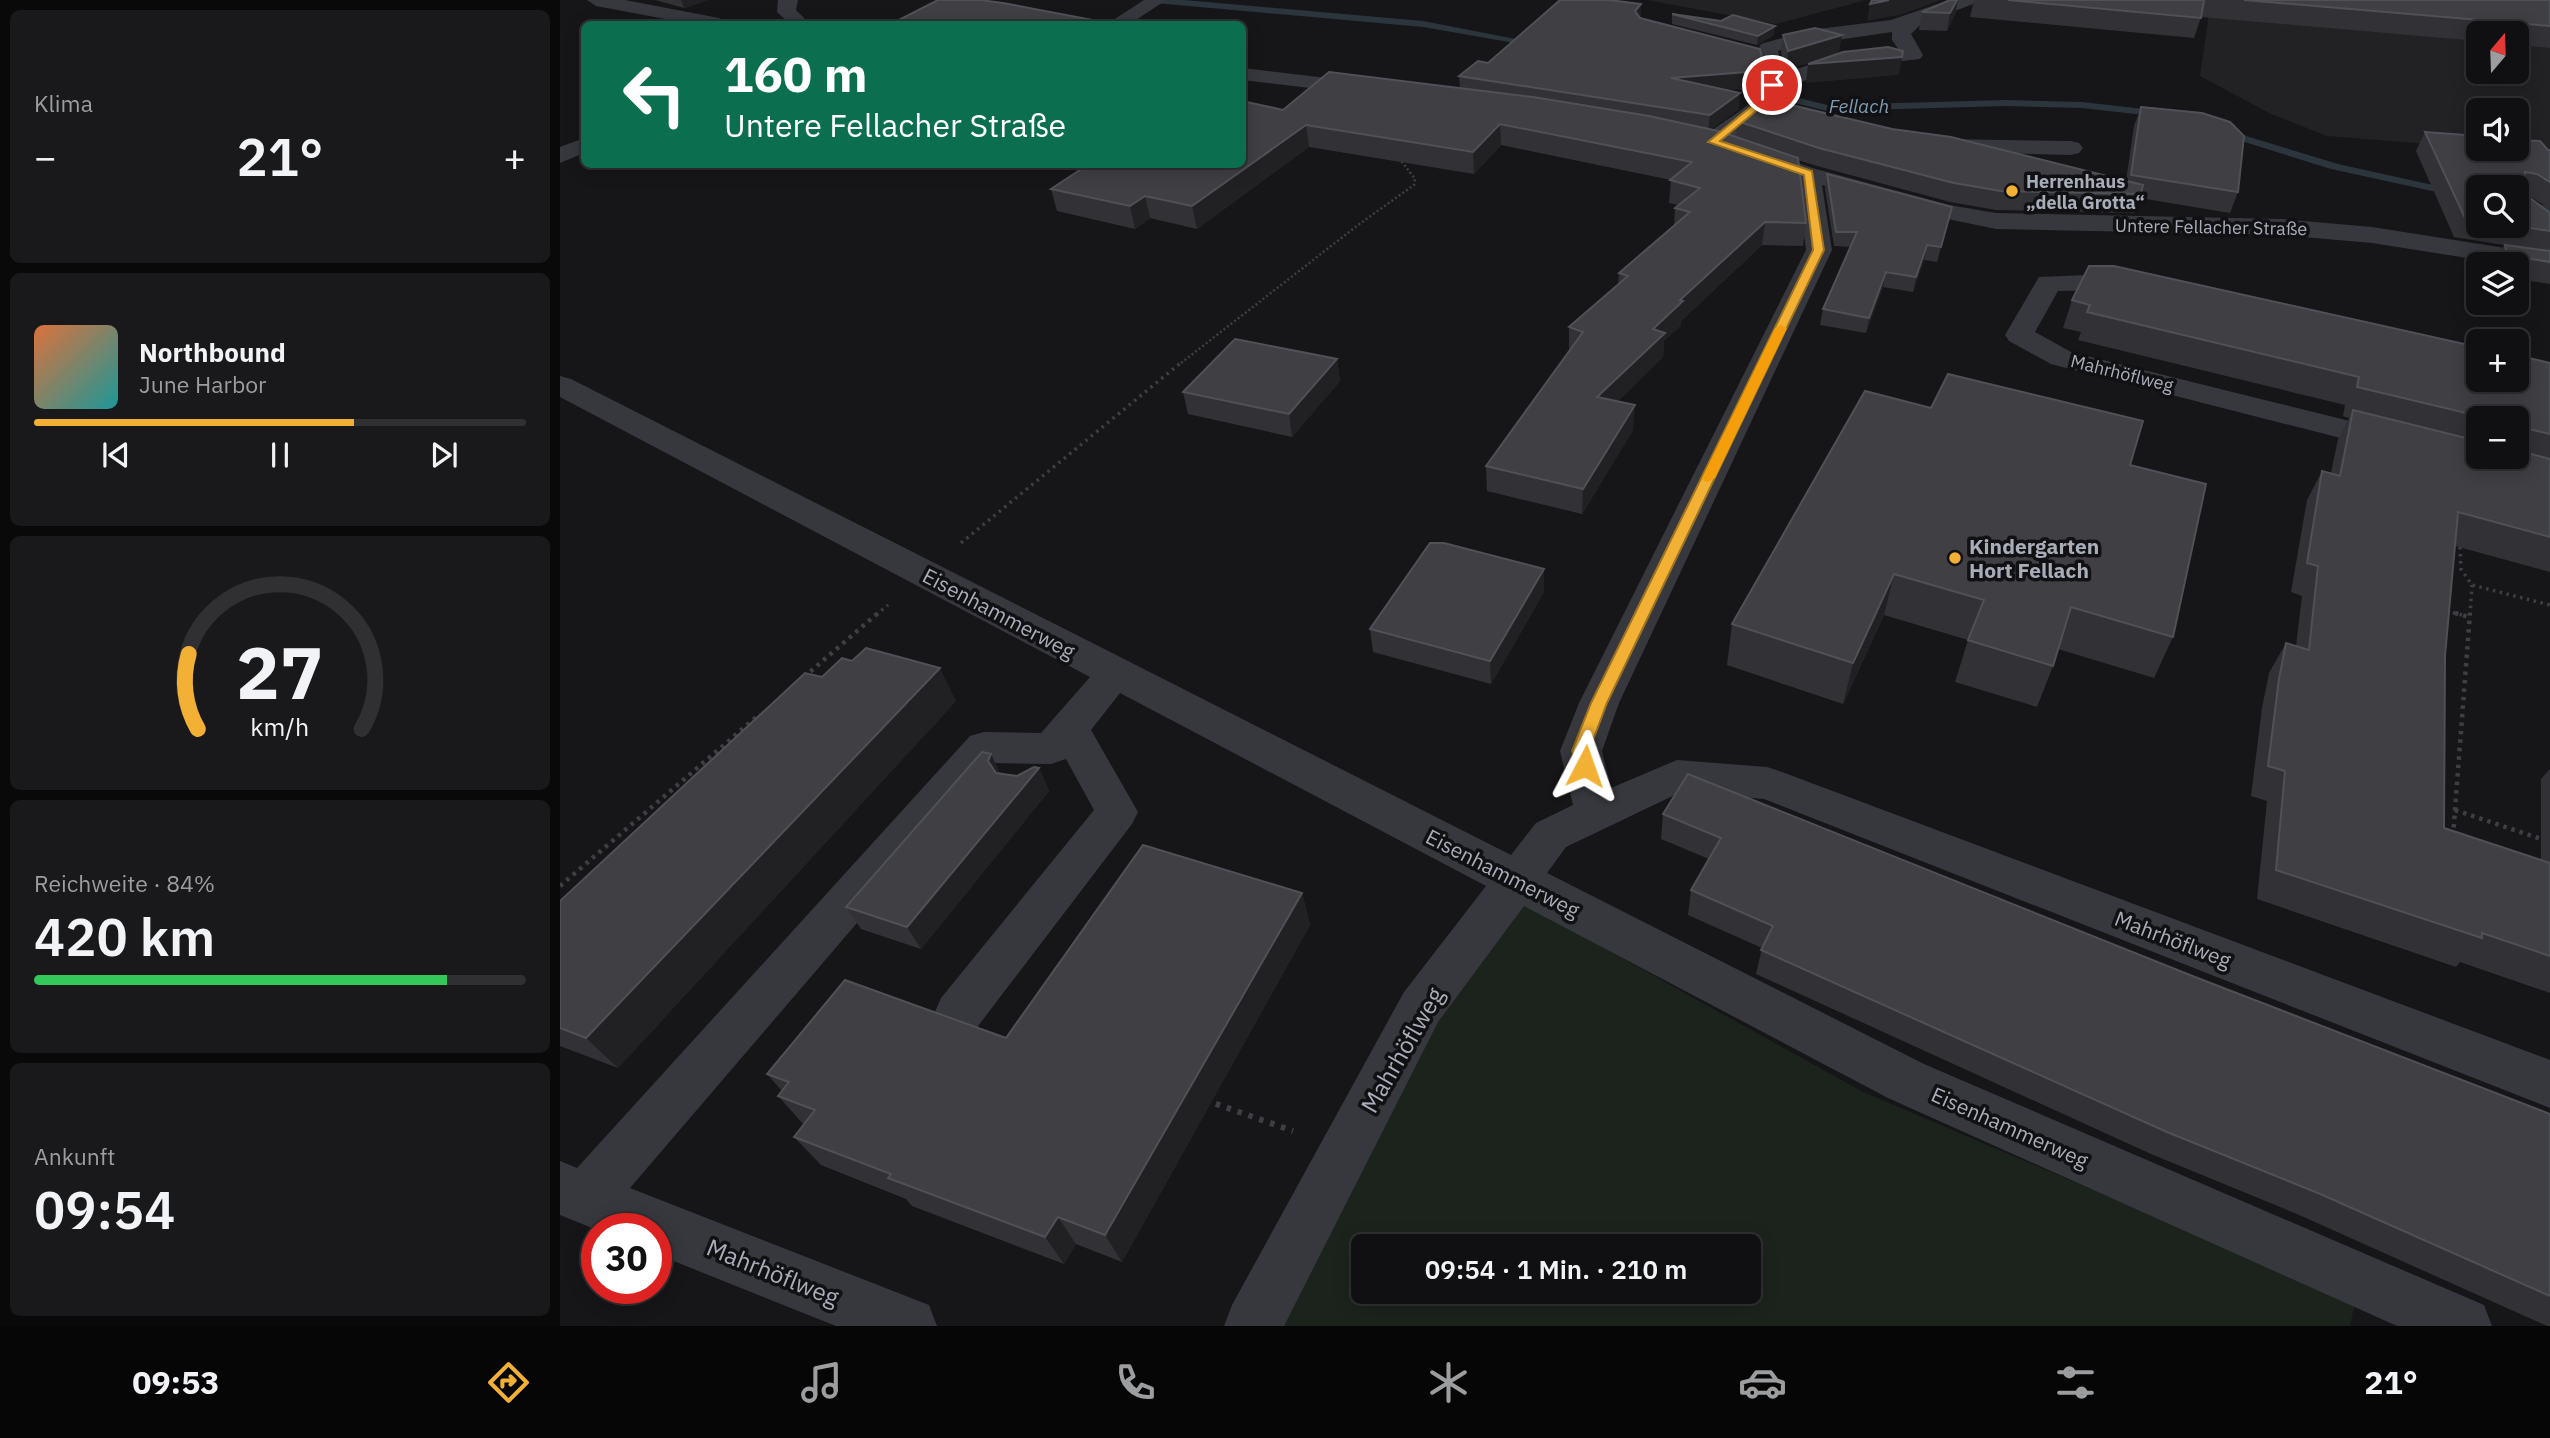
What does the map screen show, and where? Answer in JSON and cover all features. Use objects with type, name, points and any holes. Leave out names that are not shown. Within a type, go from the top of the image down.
[{"type":"street","points":[[596,0],[704,21]]},
{"type":"street","points":[[1769,99],[1774,68],[1761,56],[1768,48],[1779,43],[1913,21],[1966,0]]},
{"type":"street","points":[[783,1],[788,12],[798,21]]},
{"type":"street","points":[[1122,21],[1151,3]]},
{"type":"street","points":[[1713,142],[1769,99],[1837,62],[1913,55],[1902,40],[1901,33],[1913,21]]},
{"type":"street","points":[[1246,74],[1398,93]]},
{"type":"street","name":"Untere Fellacher Straße","points":[[1686,136],[1713,142],[1808,174],[1947,212],[1996,221],[2318,229],[2550,262]]},
{"type":"street","points":[[1923,143],[1945,146],[2071,148]]},
{"type":"street","points":[[560,156],[581,146]]},
{"type":"street","points":[[1596,812],[1581,751],[1599,703],[1819,250],[1808,174]]},
{"type":"street","name":"Mahrhöflweg","points":[[2152,292],[2112,282],[2049,282],[2019,335],[2061,358],[2418,447]]},
{"type":"street","name":"Eisenhammerweg","points":[[560,385],[1114,674],[1906,1081],[2463,1326]]},
{"type":"street","points":[[1022,783],[1114,674]]},
{"type":"street","points":[[958,1014],[1117,812],[1060,738]]},
{"type":"street","points":[[573,1193],[984,747],[1060,738]]},
{"type":"street","name":"Mahrhöflweg","points":[[1253,1326],[1422,1007],[1551,835],[1677,776],[1767,783],[2550,1084]]},
{"type":"street","name":"Mahrhöflweg","points":[[573,1193],[908,1326]]},
{"type":"path","points":[[803,677],[923,574],[1210,339],[1413,186],[1415,179],[1399,161],[1399,155]]},
{"type":"path","points":[[2452,843],[2472,585],[2461,569],[2460,547]]},
{"type":"path","points":[[2449,557],[2460,560]]},
{"type":"path","points":[[2472,585],[2550,606]]},
{"type":"path","points":[[2445,610],[2469,617]]},
{"type":"path","points":[[560,886],[761,714]]},
{"type":"path","points":[[2455,810],[2550,842]]},
{"type":"path","points":[[1194,1096],[1347,1150]]},
{"type":"shaded area","points":[[1647,0],[1866,0],[1776,24]]},
{"type":"shaded area","points":[[2211,0],[2550,0],[2550,152],[2529,150],[2529,98],[2466,98],[2466,147],[2327,136],[2269,113],[2200,76]]},
{"type":"shaded area","points":[[1523,903],[1861,1091],[2355,1302],[2350,1326],[1275,1326],[1439,1016]]},
{"type":"building","points":[[938,0],[980,0],[1098,21],[897,21]]},
{"type":"building","points":[[1560,0],[1609,0],[1641,4],[1635,11],[1640,18],[1760,49],[1762,59],[1759,71],[1671,78],[1740,93],[1710,115],[1459,76],[1478,61],[1488,63]]},
{"type":"building","points":[[1872,0],[1889,0],[1870,4]]},
{"type":"building","points":[[1950,0],[1957,0],[1950,13],[1922,12]]},
{"type":"building","points":[[2008,0],[2204,0],[2201,18]]},
{"type":"building","points":[[2244,0],[2550,0],[2550,26],[2529,24],[2529,21],[2491,21]]},
{"type":"building","points":[[1672,14],[1721,21],[1733,15],[1775,26],[1758,36]]},
{"type":"building","points":[[1815,28],[1842,35],[1788,51],[1783,35]]},
{"type":"building","points":[[1888,47],[1903,51],[1902,57],[1808,64],[1843,52]]},
{"type":"building","points":[[1329,72],[1533,97],[1649,116],[1718,131],[1798,158],[1806,223],[1765,222],[1680,300],[1683,301],[1653,329],[1665,333],[1597,397],[1635,405],[1583,489],[1486,466],[1583,332],[1569,327],[1628,276],[1619,273],[1690,212],[1675,208],[1700,188],[1670,180],[1692,162],[1500,124],[1473,152],[1306,125],[1246,168],[1246,102],[1283,110]]},
{"type":"building","points":[[1766,99],[1892,129],[1951,137],[2143,185],[2141,194],[2001,191],[1954,183],[1819,148],[1737,121]]},
{"type":"building","points":[[2141,107],[2202,113],[2230,122],[2244,136],[2238,192],[2131,175]]},
{"type":"building","points":[[2425,132],[2466,135],[2466,161],[2529,161],[2529,141],[2540,141],[2550,150],[2550,182],[2537,174],[2525,172],[2525,175],[2466,175],[2465,218]]},
{"type":"building","points":[[1083,168],[1245,168],[1192,206],[1145,196],[1130,206],[1051,189]]},
{"type":"building","points":[[1827,174],[1952,207],[1941,247],[1927,245],[1916,277],[1886,272],[1869,318],[1823,309],[1857,232],[1836,232]]},
{"type":"building","points":[[2529,197],[2550,213],[2550,231],[2529,228]]},
{"type":"building","points":[[2505,245],[2550,251],[2550,262],[2529,259],[2529,252],[2506,252]]},
{"type":"building","points":[[2089,266],[2114,266],[2466,344],[2466,392],[2529,392],[2529,358],[2550,363],[2550,434],[2529,429],[2529,406],[2466,406],[2466,413],[2357,387],[2359,377],[2087,312],[2090,305],[2072,300]]},
{"type":"building","points":[[1235,339],[1337,359],[1289,414],[1183,392]]},
{"type":"building","name":"Kindergarten Hort Fellach","points":[[1948,374],[2143,421],[2130,465],[2206,484],[2173,637],[2071,607],[2053,666],[1968,640],[1984,600],[1894,574],[1853,663],[1732,624],[1865,391],[1931,408]]},
{"type":"building","points":[[2353,410],[2466,438],[2466,469],[2529,469],[2529,453],[2550,459],[2550,537],[2458,512],[2445,656],[2444,828],[2550,863],[2550,956],[2482,933],[2482,938],[2276,870],[2285,771],[2268,766],[2279,679],[2286,643],[2309,650],[2318,566],[2307,563],[2322,471],[2340,476]]},
{"type":"building","points":[[1430,543],[1444,543],[1544,569],[1490,661],[1370,629]]},
{"type":"building","points":[[866,648],[940,668],[586,1038],[560,1028],[560,901],[805,673],[822,677],[842,658],[852,661]]},
{"type":"building","points":[[982,752],[991,754],[988,761],[996,773],[1017,776],[1034,767],[1039,768],[907,927],[846,907]]},
{"type":"building","points":[[1688,774],[2195,977],[2550,1114],[2550,1296],[2318,1193],[2167,1132],[1761,950],[1773,926],[1691,890],[1721,838],[1663,814]]},
{"type":"building","points":[[1143,845],[1302,893],[1105,1235],[1058,1217],[1045,1237],[888,1178],[891,1174],[794,1137],[815,1110],[778,1096],[789,1082],[767,1074],[845,980],[1006,1038]]},
{"type":"waterway","name":"Fellach","points":[[1155,0],[1423,24],[1537,44]]},
{"type":"waterway","name":"Fellach","points":[[1722,82],[1827,108],[2006,103],[2082,105],[2162,114]]},
{"type":"waterway","name":"Fellach","points":[[2223,132],[2335,167],[2466,195]]},
{"type":"waterway","name":"Fellach","points":[[2529,206],[2550,209]]},
{"type":"slow traffic","points":[[1708,478],[1781,328]]},
{"type":"place","name":"Herrenhaus „della Grotta“","points":[[2012,191]]},
{"type":"place","name":"Kindergarten Hort Fellach","points":[[1955,558]]},
{"type":"route","points":[[1585,766],[1581,751],[1599,703],[1819,250],[1808,174],[1713,142],[1763,100],[1772,90],[1772,85]]}]
